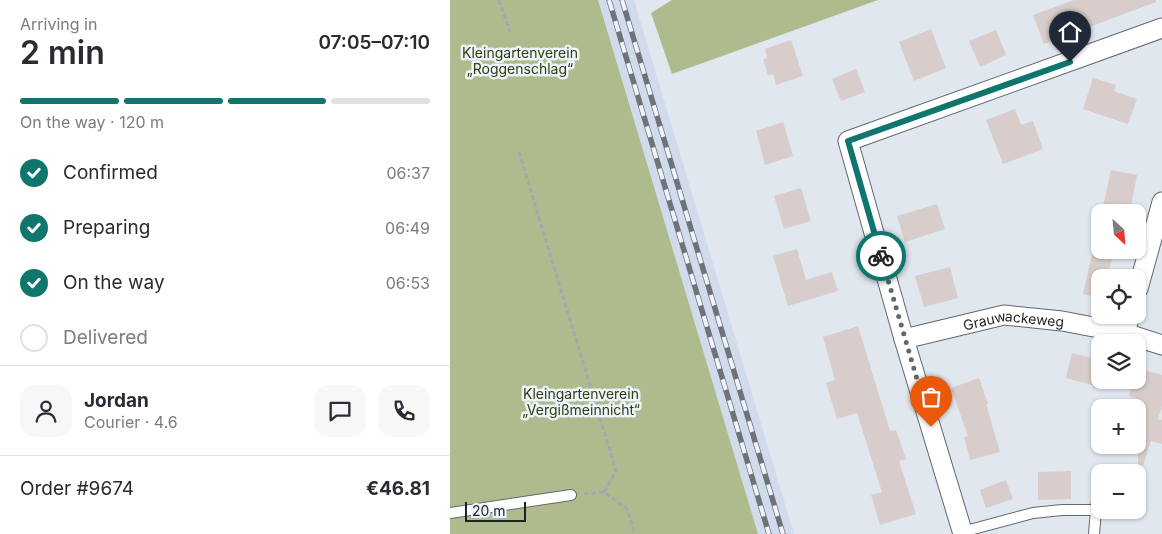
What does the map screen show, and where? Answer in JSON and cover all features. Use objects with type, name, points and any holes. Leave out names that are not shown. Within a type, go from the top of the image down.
[{"type":"street","points":[[963,533],[904,339],[848,141],[1162,28]]},
{"type":"street","points":[[1144,269],[1162,202]]},
{"type":"street","name":"Grauwackeweg","points":[[904,339],[1004,315],[1062,321],[1125,333],[1162,345]]},
{"type":"street","points":[[1125,333],[1128,324]]},
{"type":"lane","points":[[450,513],[571,495]]},
{"type":"lane","points":[[963,533],[1033,512],[1091,510]]},
{"type":"lane","points":[[1094,534],[1095,519]]},
{"type":"path","points":[[499,0],[510,32]]},
{"type":"path","points":[[519,152],[616,471],[604,492]]},
{"type":"path","points":[[571,495],[604,492],[627,509],[635,534]]},
{"type":"shaded area","points":[[598,0],[634,0],[794,534],[758,534]]},
{"type":"green space","name":"Kleingartenverein „Vergißmeinnicht“","points":[[450,0],[598,0],[758,534],[450,534]]},
{"type":"green space","points":[[672,0],[878,0],[672,74],[651,13]]},
{"type":"building","points":[[1074,0],[1156,0],[1156,2],[1044,44],[1033,15]]},
{"type":"building","points":[[931,29],[946,68],[914,81],[899,42]]},
{"type":"building","points":[[996,30],[1006,55],[980,67],[969,41]]},
{"type":"building","points":[[791,40],[803,76],[776,85],[773,74],[768,75],[763,59],[767,58],[765,49]]},
{"type":"building","points":[[856,69],[865,92],[841,101],[832,79]]},
{"type":"building","points":[[1093,78],[1116,85],[1114,91],[1137,99],[1128,124],[1083,109]]},
{"type":"building","points":[[1015,109],[1021,125],[1033,121],[1043,149],[1003,164],[986,120]]},
{"type":"building","points":[[783,122],[793,156],[765,165],[756,131]]},
{"type":"building","points":[[1111,170],[1137,175],[1132,204],[1104,204]]},
{"type":"building","points":[[801,188],[811,221],[784,229],[774,196]]},
{"type":"building","points":[[937,204],[945,229],[905,242],[897,216]]},
{"type":"building","points":[[797,249],[806,280],[832,272],[838,291],[788,306],[773,256]]},
{"type":"building","points":[[1091,258],[1112,259],[1109,269],[1091,269],[1091,296],[1083,294]]},
{"type":"building","points":[[950,267],[958,298],[924,307],[915,276]]},
{"type":"building","points":[[858,326],[890,431],[896,430],[906,459],[899,461],[916,514],[880,525],[871,495],[882,492],[857,413],[837,419],[826,383],[835,380],[823,337]]},
{"type":"building","points":[[1072,353],[1091,358],[1091,385],[1066,378]]},
{"type":"building","points":[[1146,370],[1162,375],[1162,406],[1158,419],[1162,420],[1162,444],[1151,441],[1144,464],[1138,464],[1138,454],[1146,454],[1146,399],[1129,396],[1131,389],[1146,389]]},
{"type":"building","points":[[979,378],[988,404],[986,404],[1000,452],[970,460],[964,437],[968,436],[951,388]]},
{"type":"building","points":[[1071,471],[1071,499],[1038,500],[1038,472]]},
{"type":"building","points":[[1006,480],[1013,499],[986,508],[980,490]]},
{"type":"railway","points":[[609,0],[769,534]]},
{"type":"railway","points":[[622,0],[783,534]]},
{"type":"way so far","points":[[881,256],[931,427]]},
{"type":"route","points":[[881,256],[848,141],[1070,62]]},
{"type":"park label","name":"Kleingartenverein „Roggenschlag“","points":[[520,60]]}]
